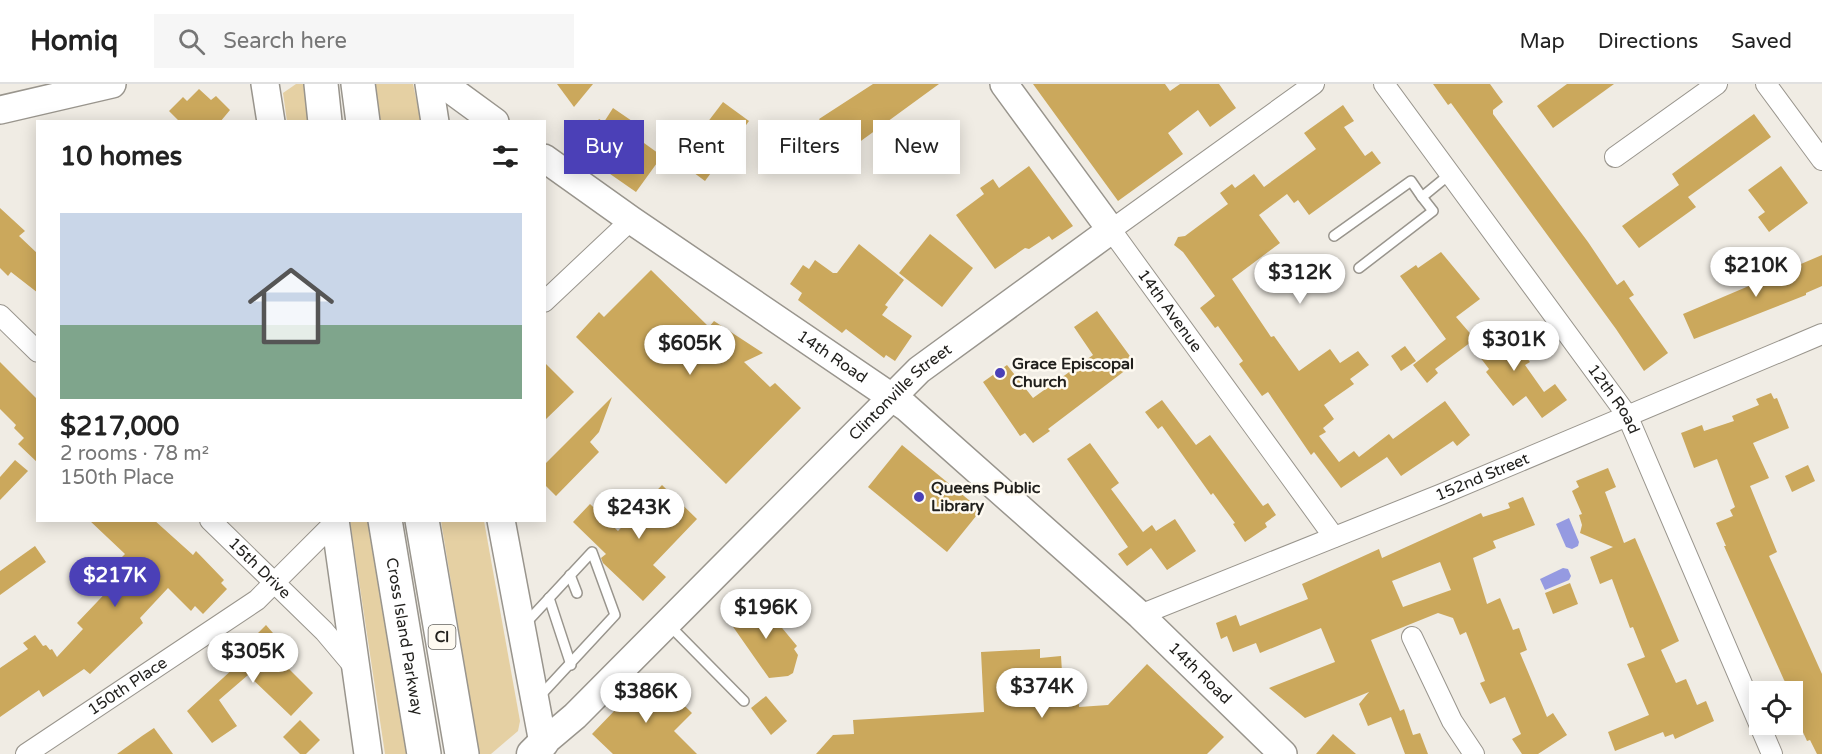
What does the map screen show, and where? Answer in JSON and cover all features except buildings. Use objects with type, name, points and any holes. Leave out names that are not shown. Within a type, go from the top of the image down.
[{"type":"highway","points":[[320,84],[325,119]]},
{"type":"highway","points":[[358,84],[363,120]]},
{"type":"highway","name":"Cross Island Parkway","points":[[385,522],[424,754]]},
{"type":"highway","name":"CI","points":[[422,522],[462,754]]},
{"type":"street","points":[[0,110],[34,93],[112,84]]},
{"type":"street","points":[[265,84],[271,120]]},
{"type":"street","points":[[429,84],[435,120]]},
{"type":"street","points":[[443,84],[492,120]]},
{"type":"street","name":"14th Avenue","points":[[1004,84],[1334,537]]},
{"type":"street","name":"Clintonville Street","points":[[540,750],[919,370],[1314,84]]},
{"type":"street","name":"12th Road","points":[[1384,84],[1627,415],[1772,754]]},
{"type":"street","points":[[1615,157],[1717,84]]},
{"type":"street","points":[[1766,84],[1822,160]]},
{"type":"street","name":"14th Road","points":[[546,159],[906,407],[1140,615],[1283,754]]},
{"type":"street","points":[[546,301],[631,220]]},
{"type":"street","points":[[0,315],[36,350]]},
{"type":"street","name":"152nd Street","points":[[1140,615],[1822,334]]},
{"type":"street","name":"15th Drive","points":[[212,522],[324,631],[356,669]]},
{"type":"street","name":"150th Place","points":[[26,754],[257,600],[334,522]]},
{"type":"street","points":[[335,522],[368,754]]},
{"type":"street","points":[[501,522],[535,701],[540,750]]},
{"type":"street","points":[[1412,637],[1452,721],[1474,754]]},
{"type":"lane","points":[[1422,197],[1450,174]]},
{"type":"lane","points":[[1334,236],[1411,181],[1433,211],[1359,268]]},
{"type":"lane","points":[[520,630],[592,552],[615,615],[592,636],[571,665],[535,701]]},
{"type":"lane","points":[[570,575],[577,593]]},
{"type":"lane","points":[[549,598],[571,665]]},
{"type":"lane","points":[[666,622],[744,701]]},
{"type":"shaded area","points":[[296,84],[305,84],[310,120],[287,120],[283,93]]},
{"type":"shaded area","points":[[375,84],[413,84],[421,120],[380,120]]},
{"type":"shaded area","points":[[350,522],[369,522],[408,754],[385,754]]},
{"type":"shaded area","points":[[441,522],[484,522],[520,721],[518,731],[491,754],[479,754]]},
{"type":"water","points":[[1569,518],[1579,542],[1578,546],[1572,549],[1566,547],[1556,524]]},
{"type":"water","points":[[1563,568],[1568,569],[1571,576],[1569,580],[1545,590],[1540,579]]},
{"type":"place","name":"Grace Episcopal Church","points":[[1000,373]]},
{"type":"place","name":"Queens Public Library","points":[[919,497]]}]
